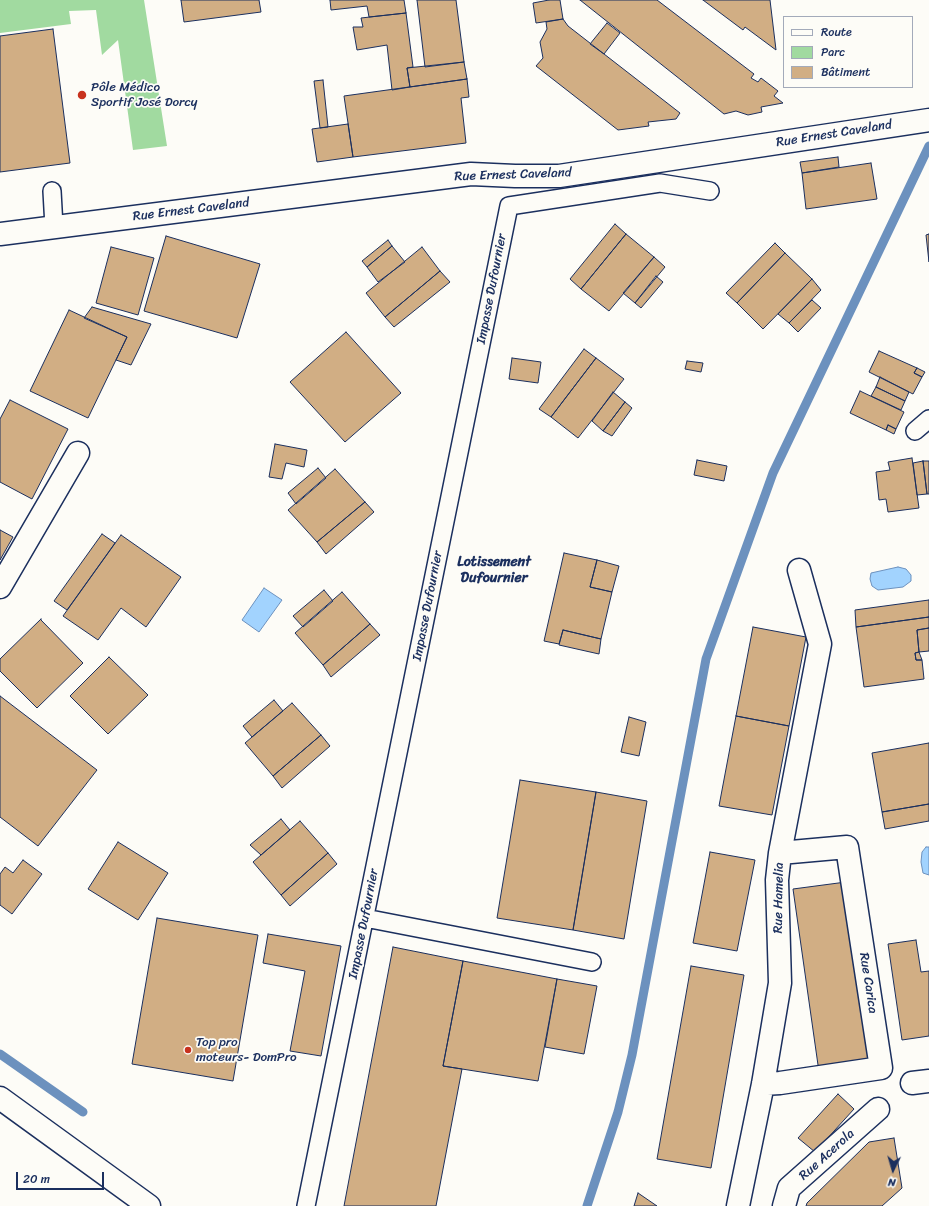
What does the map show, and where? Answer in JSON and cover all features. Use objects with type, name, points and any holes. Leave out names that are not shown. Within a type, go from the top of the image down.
[{"type":"street","name":"Rue Ernest Caveland","points":[[0,234],[471,174],[559,176],[928,120]]},
{"type":"street","points":[[0,587],[78,452]]},
{"type":"street","name":"Rue Hamelia","points":[[738,1206],[763,1084],[780,983],[777,880],[780,853],[820,644],[799,570]]},
{"type":"street","name":"Rue Carica","points":[[763,1084],[780,1084],[881,1068],[847,847],[780,853]]},
{"type":"street","points":[[0,1098],[149,1206]]},
{"type":"street","name":"Rue Acerola","points":[[784,1206],[789,1188],[878,1109]]},
{"type":"lane","name":"Impasse Dufournier","points":[[306,1206],[509,206],[660,183],[710,191]]},
{"type":"lane","points":[[52,191],[54,227]]},
{"type":"lane","points":[[915,432],[929,419]]},
{"type":"lane","points":[[365,918],[592,962]]},
{"type":"green space","points":[[0,0],[144,0],[167,146],[133,150],[118,40],[102,55],[96,10],[69,11],[71,24],[0,33]]},
{"type":"water","points":[[898,567],[906,569],[911,575],[911,581],[903,587],[878,590],[872,586],[870,579],[871,573]]},
{"type":"water","points":[[264,588],[282,600],[259,632],[242,620]]},
{"type":"water","points":[[926,847],[929,847],[929,875],[923,873],[921,862],[922,852]]},
{"type":"building","points":[[181,0],[259,0],[261,12],[184,22]]},
{"type":"building","points":[[330,0],[404,0],[406,13],[369,17],[367,6],[331,10]]},
{"type":"building","points":[[417,0],[456,0],[464,62],[425,67]]},
{"type":"building","points":[[549,0],[560,0],[563,19],[536,23],[533,3]]},
{"type":"building","points":[[580,0],[657,0],[754,74],[751,78],[758,82],[761,78],[778,91],[774,96],[783,103],[761,107],[762,112],[748,115],[736,111],[724,114]]},
{"type":"building","points":[[703,0],[770,0],[776,50],[745,27],[743,30]]},
{"type":"building","points":[[406,13],[413,67],[407,68],[410,87],[392,90],[387,45],[357,50],[353,27],[363,27],[361,18]]},
{"type":"building","points":[[563,19],[568,26],[680,113],[676,119],[648,122],[649,126],[618,130],[536,66],[543,58],[540,42],[547,29],[546,22]]},
{"type":"building","points":[[607,23],[620,33],[604,54],[590,44]]},
{"type":"building","points":[[53,29],[70,163],[0,172],[0,36]]},
{"type":"building","points":[[464,62],[467,79],[410,87],[407,68]]},
{"type":"building","points":[[467,79],[469,97],[461,98],[466,143],[353,157],[344,96]]},
{"type":"building","points":[[323,80],[328,127],[320,128],[314,81]]},
{"type":"building","points":[[348,124],[353,157],[317,162],[312,129]]},
{"type":"building","points":[[838,157],[839,167],[802,173],[800,162]]},
{"type":"building","points":[[871,163],[877,199],[806,209],[802,173]]},
{"type":"building","points":[[615,224],[626,234],[581,289],[570,279]]},
{"type":"building","points":[[626,234],[654,257],[609,311],[581,289]]},
{"type":"building","points":[[929,234],[929,262],[926,235]]},
{"type":"building","points":[[166,236],[260,264],[237,338],[144,311]]},
{"type":"building","points":[[388,240],[392,246],[367,267],[362,261]]},
{"type":"building","points":[[775,243],[785,253],[737,303],[726,293]]},
{"type":"building","points":[[392,246],[405,262],[378,282],[367,267]]},
{"type":"building","points":[[111,247],[154,258],[138,315],[96,303]]},
{"type":"building","points":[[422,247],[440,271],[385,317],[366,293]]},
{"type":"building","points":[[785,253],[812,279],[763,329],[737,303]]},
{"type":"building","points":[[654,257],[665,267],[635,303],[623,293]]},
{"type":"building","points":[[440,271],[450,282],[394,327],[385,317]]},
{"type":"building","points":[[656,276],[663,282],[641,308],[635,303]]},
{"type":"building","points":[[812,279],[821,290],[789,323],[778,314]]},
{"type":"building","points":[[812,300],[821,308],[798,332],[789,323]]},
{"type":"building","points":[[92,307],[151,324],[131,365],[116,360],[127,337],[84,318]]},
{"type":"building","points":[[69,310],[127,337],[88,418],[30,391]]},
{"type":"building","points":[[346,332],[401,393],[345,442],[290,382]]},
{"type":"building","points":[[584,349],[596,358],[551,417],[539,409]]},
{"type":"building","points":[[879,351],[917,368],[914,373],[922,377],[913,394],[869,372]]},
{"type":"building","points":[[512,358],[541,362],[538,383],[509,379]]},
{"type":"building","points":[[596,358],[624,379],[578,438],[551,417]]},
{"type":"building","points":[[687,361],[703,363],[701,372],[685,369]]},
{"type":"building","points":[[917,368],[925,372],[922,377],[914,373]]},
{"type":"building","points":[[880,377],[909,392],[905,401],[876,387]]},
{"type":"building","points":[[876,387],[905,401],[901,410],[871,396]]},
{"type":"building","points":[[860,391],[904,412],[896,429],[888,425],[886,430],[850,413]]},
{"type":"building","points":[[613,392],[625,402],[603,431],[592,421]]},
{"type":"building","points":[[10,400],[68,429],[32,499],[0,482],[0,419]]},
{"type":"building","points":[[625,402],[632,408],[612,436],[603,431]]},
{"type":"building","points":[[888,425],[896,429],[894,434],[886,430]]},
{"type":"building","points":[[275,444],[307,450],[304,467],[286,463],[282,479],[269,477]]},
{"type":"building","points":[[912,458],[919,508],[888,512],[886,499],[879,500],[876,472],[890,470],[888,462]]},
{"type":"building","points":[[697,460],[727,466],[724,481],[694,475]]},
{"type":"building","points":[[923,461],[929,461],[929,494],[927,494]]},
{"type":"building","points":[[923,461],[927,494],[917,495],[913,463]]},
{"type":"building","points":[[318,468],[326,478],[296,504],[288,493]]},
{"type":"building","points":[[335,469],[365,502],[317,542],[288,510]]},
{"type":"building","points":[[365,502],[374,512],[326,554],[317,542]]},
{"type":"building","points":[[0,530],[13,537],[0,560]]},
{"type":"building","points":[[102,534],[115,543],[67,610],[54,601]]},
{"type":"building","points":[[121,535],[181,577],[146,627],[121,608],[98,640],[63,616]]},
{"type":"building","points":[[564,553],[597,560],[590,587],[612,592],[601,639],[563,630],[559,644],[544,641]]},
{"type":"building","points":[[597,560],[619,566],[612,592],[590,587]]},
{"type":"building","points":[[324,590],[333,601],[303,627],[293,616]]},
{"type":"building","points":[[342,592],[370,624],[323,665],[295,633]]},
{"type":"building","points":[[929,600],[929,617],[856,627],[855,610]]},
{"type":"building","points":[[929,617],[929,628],[917,630],[919,652],[915,653],[916,660],[922,660],[924,679],[864,687],[856,627]]},
{"type":"building","points":[[41,619],[83,663],[37,708],[0,671],[0,659]]},
{"type":"building","points":[[370,624],[380,635],[331,677],[323,665]]},
{"type":"building","points":[[753,627],[806,637],[789,726],[736,716]]},
{"type":"building","points":[[929,628],[929,651],[919,652],[917,630]]},
{"type":"building","points":[[563,630],[601,639],[599,654],[559,645]]},
{"type":"building","points":[[919,652],[922,660],[916,660],[915,653]]},
{"type":"building","points":[[109,657],[148,695],[108,734],[70,696]]},
{"type":"building","points":[[0,696],[97,770],[38,846],[0,817]]},
{"type":"building","points":[[274,700],[283,711],[252,737],[243,726]]},
{"type":"building","points":[[292,703],[321,735],[273,776],[245,743]]},
{"type":"building","points":[[736,716],[789,726],[772,815],[719,806]]},
{"type":"building","points":[[629,717],[646,722],[639,756],[621,752]]},
{"type":"building","points":[[321,735],[330,746],[282,788],[273,776]]},
{"type":"building","points":[[929,743],[929,804],[882,812],[872,753]]},
{"type":"building","points":[[520,780],[596,792],[573,930],[497,918]]},
{"type":"building","points":[[596,792],[647,801],[624,939],[573,930]]},
{"type":"building","points":[[929,804],[929,821],[885,829],[882,812]]},
{"type":"building","points":[[281,819],[290,830],[261,855],[250,845]]},
{"type":"building","points":[[300,821],[328,853],[281,895],[253,862]]},
{"type":"building","points":[[118,842],[168,873],[138,920],[88,889]]},
{"type":"building","points":[[710,852],[755,860],[737,951],[693,943]]},
{"type":"building","points":[[328,853],[337,864],[290,906],[281,895]]},
{"type":"building","points":[[23,860],[42,874],[12,914],[0,905],[0,874],[5,867],[13,873]]},
{"type":"building","points":[[846,882],[873,1064],[819,1072],[793,889]]},
{"type":"building","points":[[157,918],[258,935],[233,1081],[132,1064]]},
{"type":"building","points":[[268,934],[341,946],[321,1056],[290,1051],[305,971],[263,963]]},
{"type":"building","points":[[916,940],[921,972],[929,971],[929,1036],[902,1040],[888,944]]},
{"type":"building","points":[[393,947],[463,961],[443,1066],[462,1069],[436,1206],[344,1206]]},
{"type":"building","points":[[463,961],[557,979],[538,1081],[443,1066]]},
{"type":"building","points":[[691,966],[744,975],[711,1168],[657,1159]]},
{"type":"building","points":[[557,979],[597,986],[584,1054],[545,1047]]},
{"type":"building","points":[[838,1094],[854,1109],[815,1152],[798,1138]]},
{"type":"building","points":[[894,1138],[902,1188],[882,1206],[806,1206],[807,1203],[869,1142]]},
{"type":"building","points":[[638,1193],[657,1206],[634,1206]]},
{"type":"waterway","points":[[587,1206],[618,1112],[632,1055],[706,659],[773,473],[929,146]]},
{"type":"waterway","points":[[0,1054],[83,1112]]},
{"type":"place","name":"Pôle Médico Sportif José Dorcy","points":[[82,95]]},
{"type":"place","name":"Top pro moteurs- DomPro","points":[[188,1050]]},
{"type":"district","name":"Lotissement Dufournier","points":[[494,570]]}]
